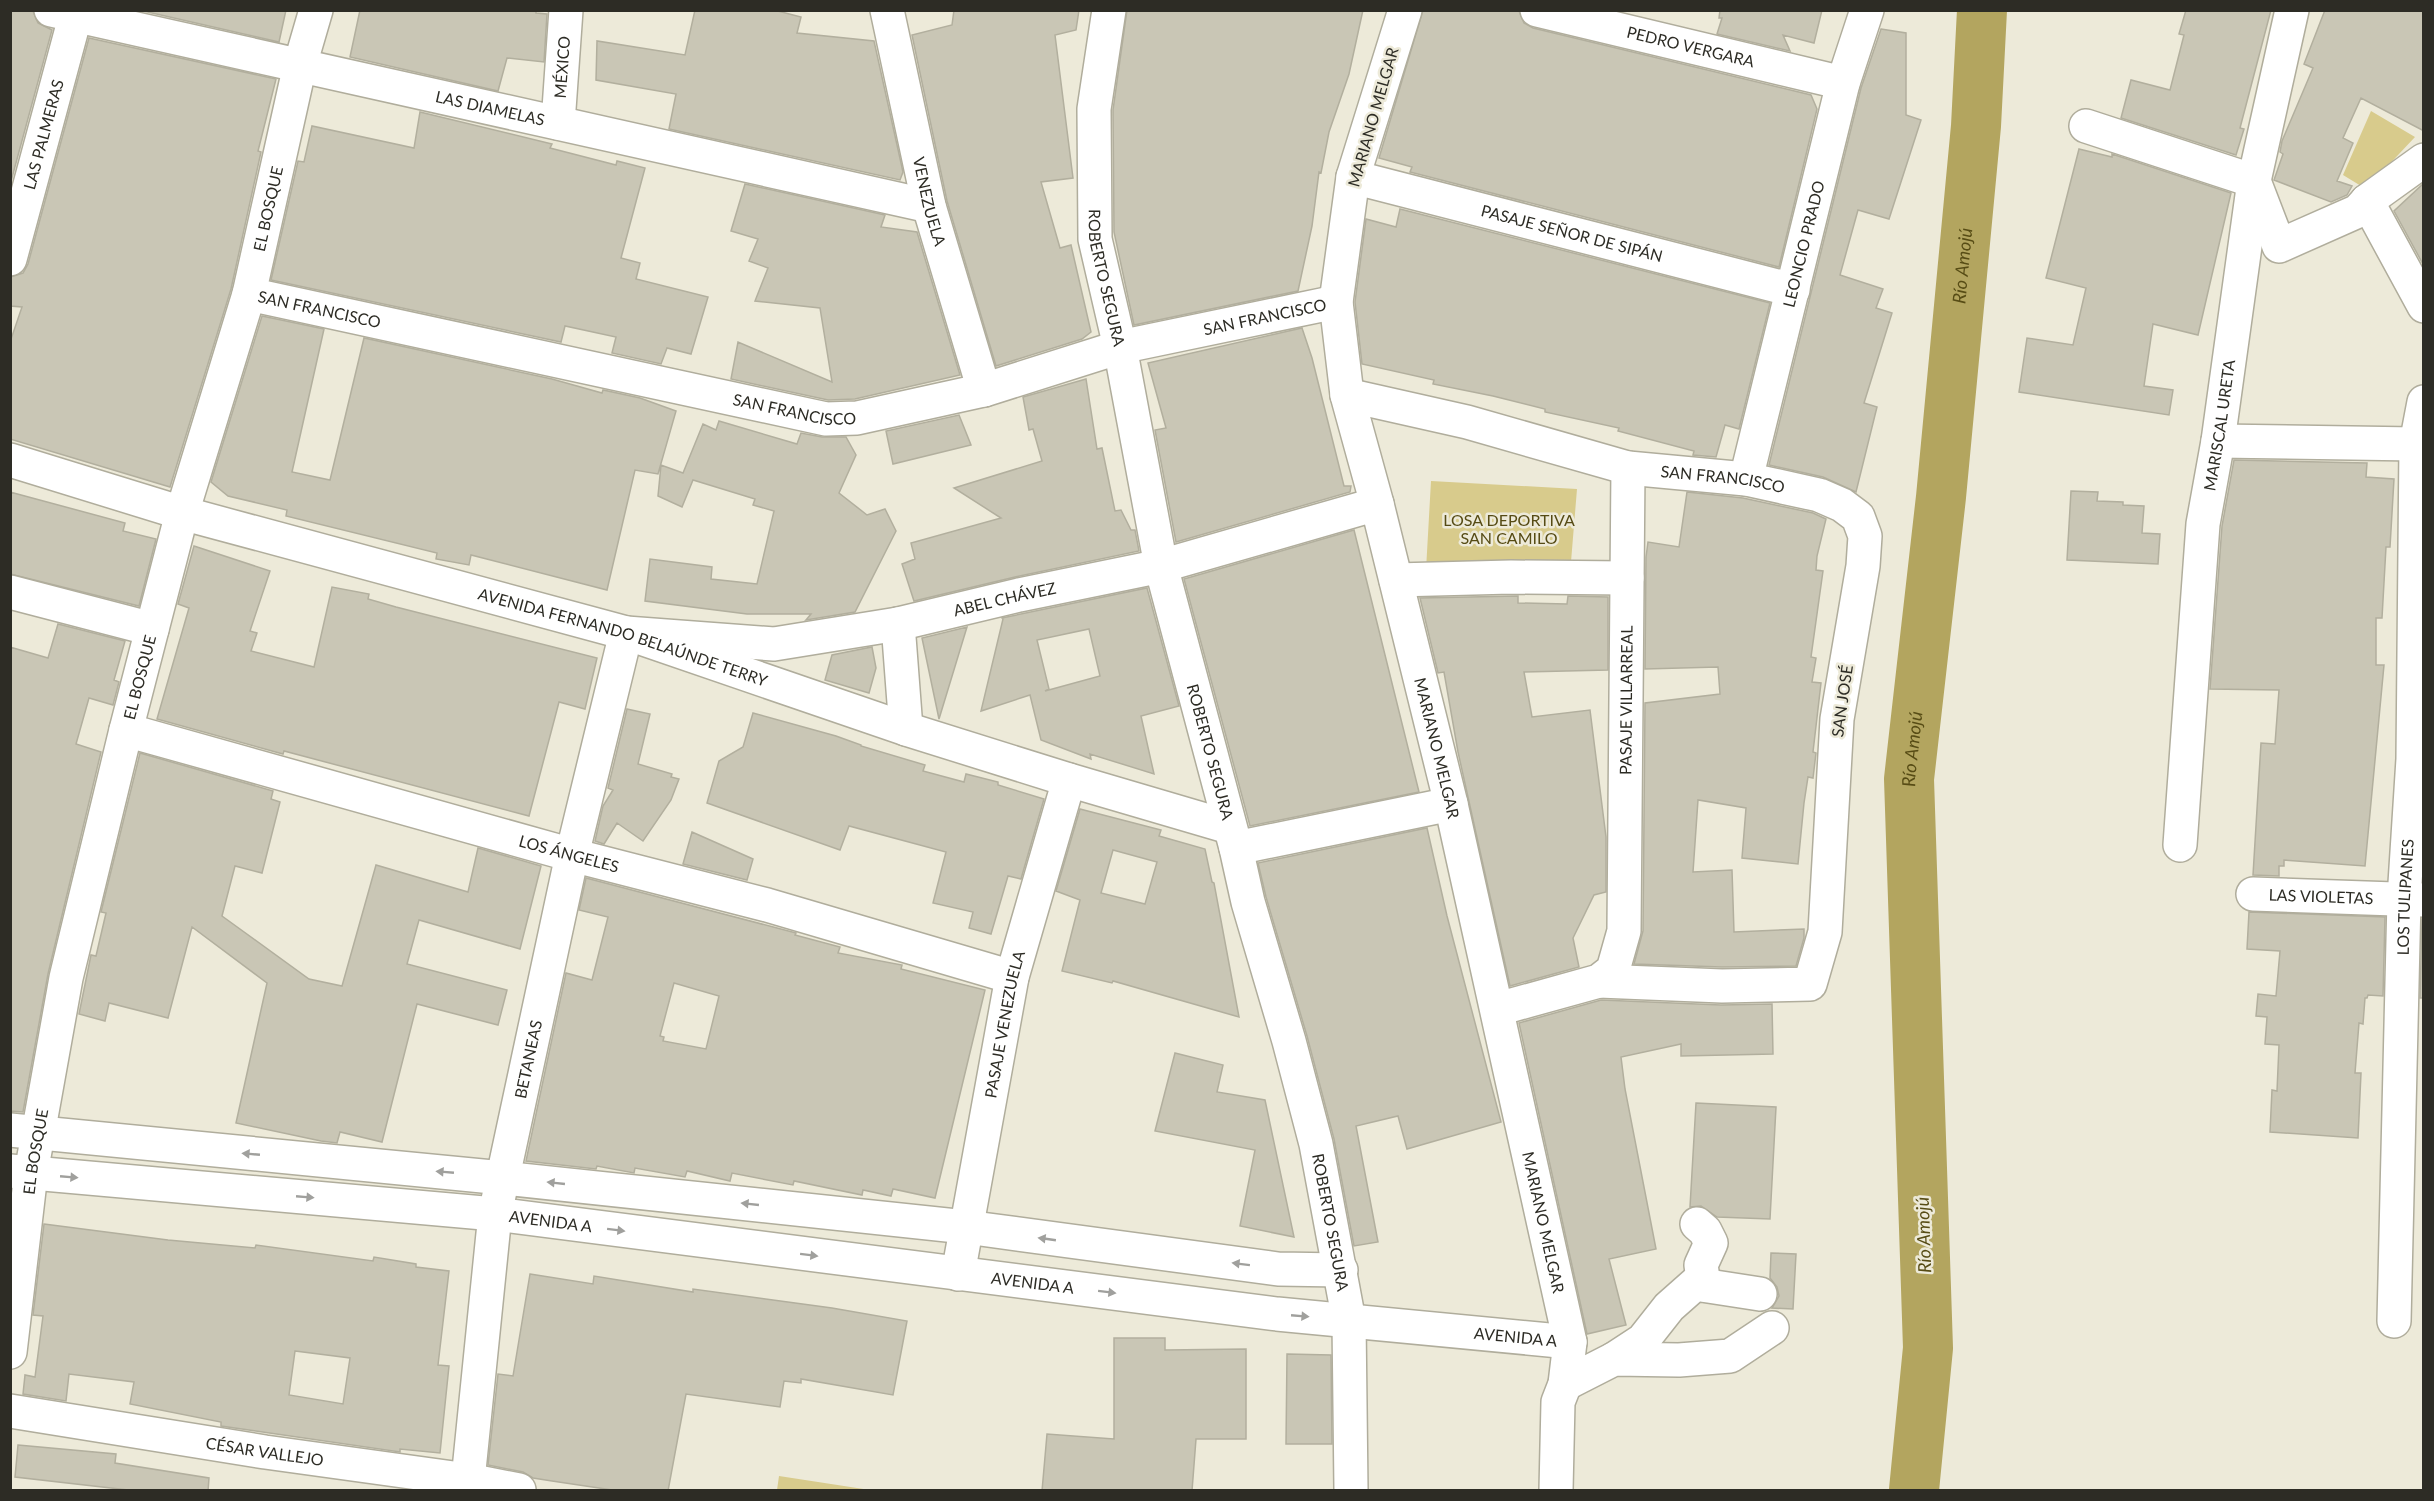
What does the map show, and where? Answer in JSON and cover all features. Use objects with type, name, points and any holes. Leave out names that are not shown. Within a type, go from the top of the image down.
[{"type":"street","name":"EL BOSQUE","points":[[10,1352],[24,1132],[66,978],[126,730],[182,513],[249,294],[300,65],[316,10]]},
{"type":"street","name":"MÉXICO","points":[[558,123],[566,10]]},
{"type":"street","name":"VENEZUELA","points":[[887,10],[929,206],[984,390]]},
{"type":"street","name":"ROBERTO SEGURA","points":[[1109,10],[1094,109],[1095,239],[1120,346],[1161,566],[1248,902],[1289,1041],[1316,1144],[1350,1321],[1351,1491]]},
{"type":"street","name":"MARIANO MELGAR","points":[[1405,10],[1353,177],[1336,302],[1347,395],[1377,504],[1452,804],[1570,1342],[1565,1384],[1558,1402],[1556,1491]]},
{"type":"street","name":"PEDRO VERGARA","points":[[1537,10],[1843,83]]},
{"type":"street","name":"LEONCIO PRADO","points":[[1746,479],[1843,83],[1867,10]]},
{"type":"street","name":"MARISCAL URETA","points":[[2180,845],[2204,524],[2218,441],[2254,181],[2292,10]]},
{"type":"street","name":"LAS DIAMELAS","points":[[68,12],[929,206]]},
{"type":"street","name":"LAS PALMERAS","points":[[10,259],[68,12]]},
{"type":"street","points":[[2086,126],[2254,181],[2279,246],[2358,211],[2367,201],[2424,160]]},
{"type":"street","name":"PASAJE SEÑOR DE SIPÁN","points":[[1353,177],[1793,290]]},
{"type":"street","points":[[2367,201],[2424,306]]},
{"type":"street","name":"SAN FRANCISCO","points":[[249,294],[826,419],[857,418],[984,390],[1120,346],[1336,302]]},
{"type":"street","name":"SAN FRANCISCO","points":[[1347,395],[1467,422],[1628,468],[1746,479],[1819,495]]},
{"type":"street","name":"LOS TULIPANES","points":[[2394,1321],[2411,1131],[2416,444],[2424,402]]},
{"type":"street","points":[[2218,441],[2416,444]]},
{"type":"street","name":"AVENIDA FERNANDO BELAÚNDE TERRY","points":[[10,460],[182,513],[626,633],[906,729],[1069,780],[1233,838]]},
{"type":"street","name":"PASAJE VILLARREAL","points":[[1599,981],[1613,970],[1624,931],[1628,468]]},
{"type":"street","name":"SAN JOSÉ","points":[[1599,981],[1722,986],[1810,984],[1825,932],[1838,719],[1863,566],[1865,536],[1858,518],[1842,505],[1819,495]]},
{"type":"street","name":"ABEL CHÁVEZ","points":[[626,633],[774,644],[898,624],[1019,595],[1161,566],[1377,504]]},
{"type":"street","points":[[1396,580],[1511,577],[1627,578]]},
{"type":"street","points":[[10,592],[152,629]]},
{"type":"street","points":[[898,624],[906,729]]},
{"type":"street","name":"BETANEAS","points":[[466,1485],[495,1214],[572,855],[626,633]]},
{"type":"street","name":"LOS ÁNGELES","points":[[126,730],[572,855],[767,904],[1012,977]]},
{"type":"street","name":"PASAJE VENEZUELA","points":[[958,1274],[1012,977],[1069,780]]},
{"type":"street","points":[[1233,838],[1452,804]]},
{"type":"street","name":"LAS VIOLETAS","points":[[2253,894],[2414,900]]},
{"type":"street","points":[[1498,1009],[1599,981]]},
{"type":"street","points":[[24,1132],[503,1178],[966,1227],[1278,1269],[1341,1270]]},
{"type":"street","name":"AVENIDA A","points":[[21,1172],[495,1214],[1277,1314],[1570,1342]]},
{"type":"street","points":[[1697,1224],[1705,1231],[1711,1243],[1701,1266],[1704,1285]]},
{"type":"street","points":[[1565,1384],[1614,1359],[1643,1340],[1669,1307],[1695,1284],[1760,1294]]},
{"type":"street","points":[[1614,1359],[1679,1360],[1730,1356],[1772,1329]]},
{"type":"street","name":"CÉSAR VALLEJO","points":[[10,1411],[466,1485],[519,1491]]},
{"type":"green space","points":[[2371,111],[2415,137],[2366,189],[2343,175]]},
{"type":"green space","name":"LOSA DEPORTIVA SAN CAMILO","points":[[1431,481],[1577,489],[1570,574],[1426,570]]},
{"type":"green space","points":[[779,1476],[870,1490],[777,1490]]},
{"type":"building","points":[[10,10],[33,11],[38,23],[52,30],[10,185]]},
{"type":"building","points":[[139,10],[286,10],[279,42]]},
{"type":"building","points":[[360,10],[536,10],[536,13],[547,14],[544,62],[507,58],[498,91],[350,57]]},
{"type":"building","points":[[695,10],[774,10],[801,17],[797,33],[874,41],[903,172],[900,180],[669,129],[676,94],[596,80],[597,41],[685,55]]},
{"type":"building","points":[[954,10],[1079,10],[1076,30],[1055,35],[1073,178],[1041,182],[1060,248],[1071,245],[1091,332],[1082,339],[996,366],[947,201],[912,35],[952,25]]},
{"type":"building","points":[[1127,10],[1363,10],[1349,74],[1329,132],[1321,173],[1319,172],[1312,226],[1298,291],[1134,325],[1114,232],[1113,110]]},
{"type":"building","points":[[1423,10],[1515,10],[1519,11],[1524,23],[1533,28],[1811,95],[1817,109],[1779,267],[1410,172],[1412,167],[1379,158]]},
{"type":"building","points":[[1720,10],[1822,10],[1814,43],[1783,35],[1790,51],[1717,34],[1722,18],[1719,18]]},
{"type":"building","points":[[2186,10],[2271,10],[2240,128],[2244,129],[2236,155],[2121,118],[2131,80],[2170,90],[2184,35],[2179,34]]},
{"type":"building","points":[[2325,10],[2424,10],[2424,131],[2361,98],[2343,138],[2353,143],[2337,181],[2352,186],[2347,195],[2331,202],[2274,180],[2283,154],[2280,152],[2282,141],[2313,68],[2304,64]]},
{"type":"building","points":[[1881,29],[1906,33],[1906,115],[1921,120],[1889,219],[1858,210],[1840,275],[1883,289],[1876,308],[1892,313],[1864,403],[1877,407],[1856,492],[1823,477],[1769,465],[1861,88]]},
{"type":"building","points":[[89,38],[276,79],[258,151],[261,152],[231,289],[170,487],[10,439],[10,342],[22,307],[10,306],[10,277],[23,273],[28,264]]},
{"type":"building","points":[[420,112],[552,144],[550,148],[616,165],[617,161],[645,168],[621,258],[640,263],[636,279],[708,297],[691,354],[667,348],[661,364],[612,353],[616,337],[565,326],[561,342],[271,280],[298,161],[304,162],[312,126],[414,148]]},
{"type":"building","points":[[2079,149],[2112,157],[2112,154],[2231,193],[2198,335],[2153,324],[2144,386],[2173,390],[2169,415],[2019,392],[2027,338],[2073,345],[2086,288],[2046,278]]},
{"type":"building","points":[[2424,183],[2424,266],[2394,211]]},
{"type":"building","points":[[745,184],[885,215],[881,227],[917,232],[960,375],[855,399],[828,400],[731,379],[738,342],[832,382],[820,308],[755,301],[768,268],[749,261],[758,239],[731,231]]},
{"type":"building","points":[[1400,209],[1770,303],[1739,429],[1725,425],[1716,457],[1693,455],[1694,451],[1618,431],[1619,428],[1545,412],[1545,409],[1433,384],[1434,380],[1362,364],[1355,302],[1366,219],[1396,227]]},
{"type":"building","points":[[262,316],[324,329],[292,472],[330,480],[364,338],[552,379],[602,393],[603,390],[640,398],[676,411],[658,474],[635,470],[607,590],[471,555],[469,565],[436,559],[437,553],[286,516],[287,510],[228,496],[211,482]]},
{"type":"building","points":[[1302,328],[1312,358],[1344,486],[1351,486],[1350,492],[1176,542],[1155,430],[1166,428],[1148,363]]},
{"type":"building","points":[[1086,379],[1097,449],[1102,448],[1115,511],[1121,510],[1131,530],[1135,530],[1139,551],[914,601],[902,564],[915,559],[911,543],[1001,518],[954,488],[1042,461],[1033,429],[1029,430],[1023,397]]},
{"type":"building","points":[[959,415],[971,445],[893,464],[886,431]]},
{"type":"building","points":[[719,421],[797,444],[801,433],[822,437],[846,437],[856,455],[839,493],[867,515],[885,509],[896,531],[855,612],[806,620],[811,614],[747,614],[645,601],[650,559],[712,567],[711,579],[757,584],[774,511],[753,505],[755,499],[693,480],[682,507],[658,496],[661,465],[683,473],[703,424],[716,430]]},
{"type":"building","points":[[2234,460],[2367,463],[2366,477],[2394,479],[2390,547],[2386,547],[2382,618],[2376,618],[2376,665],[2384,665],[2365,866],[2284,860],[2284,866],[2279,866],[2279,876],[2253,875],[2261,743],[2275,744],[2279,690],[2210,689],[2222,526]]},
{"type":"building","points":[[2071,491],[2098,492],[2097,501],[2144,506],[2142,533],[2160,534],[2158,564],[2067,560]]},
{"type":"building","points":[[10,492],[125,523],[123,531],[156,539],[139,606],[10,574]]},
{"type":"building","points":[[1687,492],[1743,498],[1813,513],[1826,519],[1817,556],[1816,570],[1823,571],[1811,657],[1816,658],[1812,682],[1821,683],[1813,752],[1816,753],[1813,778],[1808,777],[1798,864],[1742,858],[1746,808],[1698,800],[1693,872],[1732,870],[1734,932],[1804,929],[1804,938],[1796,966],[1722,967],[1634,964],[1643,931],[1645,703],[1720,694],[1718,667],[1645,669],[1648,542],[1679,547]]},
{"type":"building","points":[[1354,530],[1419,792],[1250,826],[1184,579]]},
{"type":"building","points":[[194,546],[270,571],[250,631],[257,633],[251,651],[314,667],[332,587],[369,594],[368,599],[396,607],[597,658],[585,709],[559,702],[529,816],[284,751],[283,754],[157,719],[189,608],[178,604]]},
{"type":"building","points":[[1147,588],[1179,706],[1141,716],[1154,774],[1090,754],[1091,759],[1041,740],[1030,695],[981,711],[1002,618]],"holes":[[[1089,629],[1100,676],[1045,691],[1049,689],[1037,640]]]},
{"type":"building","points":[[1518,596],[1518,603],[1567,604],[1568,596],[1608,597],[1608,670],[1524,672],[1532,717],[1590,710],[1606,837],[1606,892],[1594,895],[1573,938],[1579,967],[1510,986],[1458,752],[1444,672],[1438,673],[1420,598]]},
{"type":"building","points":[[58,624],[125,641],[114,680],[119,682],[113,705],[89,698],[76,744],[101,752],[48,974],[23,1112],[10,1111],[10,647],[48,658]]},
{"type":"building","points":[[967,627],[939,719],[922,638]]},
{"type":"building","points":[[872,647],[876,668],[869,693],[825,680],[832,655]]},
{"type":"building","points":[[627,709],[650,714],[638,764],[672,774],[671,777],[679,779],[671,800],[643,841],[617,823],[604,844],[595,841],[603,806],[613,790],[608,788]]},
{"type":"building","points":[[753,713],[836,736],[925,765],[923,771],[964,782],[966,774],[998,782],[998,785],[1044,799],[1021,879],[1008,876],[991,934],[969,928],[973,912],[933,903],[946,852],[849,826],[840,850],[707,803],[719,761],[743,747]]},
{"type":"building","points":[[140,753],[273,791],[271,799],[280,802],[262,873],[235,866],[222,916],[309,979],[342,986],[376,865],[468,892],[478,848],[541,866],[520,949],[419,920],[407,964],[507,990],[498,1025],[417,1004],[382,1142],[340,1132],[337,1143],[321,1141],[236,1123],[267,983],[192,927],[168,1018],[109,1003],[105,1021],[79,1014],[91,955],[96,956],[106,913],[101,912]]},
{"type":"building","points":[[1080,809],[1161,830],[1159,836],[1205,849],[1214,883],[1239,1017],[1113,981],[1112,983],[1062,971],[1080,900],[1056,891]],"holes":[[[1113,850],[1157,862],[1145,904],[1101,893]]]},
{"type":"building","points":[[1427,828],[1447,916],[1501,1122],[1407,1149],[1398,1116],[1356,1126],[1378,1242],[1354,1246],[1334,1139],[1258,863]]},
{"type":"building","points":[[692,832],[753,859],[747,880],[683,864]]},
{"type":"building","points":[[586,878],[796,933],[795,935],[840,947],[838,953],[902,965],[901,969],[985,990],[935,1198],[893,1189],[891,1196],[863,1190],[862,1195],[794,1181],[793,1185],[732,1173],[730,1181],[687,1171],[685,1177],[635,1168],[634,1173],[597,1166],[596,1169],[526,1161],[566,973],[592,980],[608,917],[579,910]],"holes":[[[674,983],[719,996],[706,1049],[663,1041],[664,1037],[660,1036]]]},
{"type":"building","points":[[2249,912],[2385,917],[2383,996],[2368,995],[2365,998],[2363,1024],[2359,1023],[2355,1073],[2361,1073],[2358,1138],[2270,1132],[2272,1090],[2277,1091],[2279,1045],[2265,1044],[2267,1017],[2256,1016],[2258,994],[2276,996],[2280,951],[2247,949]]},
{"type":"building","points":[[2422,919],[2424,919],[2424,998],[2420,998]]},
{"type":"building","points":[[1601,1000],[1721,1005],[1772,1004],[1773,1054],[1681,1056],[1681,1044],[1621,1057],[1625,1089],[1656,1249],[1609,1259],[1626,1325],[1587,1334],[1519,1023]]},
{"type":"building","points":[[1175,1053],[1223,1065],[1217,1092],[1265,1100],[1294,1237],[1240,1226],[1255,1150],[1155,1131]]},
{"type":"building","points":[[1696,1103],[1776,1107],[1770,1219],[1717,1217],[1701,1206],[1690,1207]]},
{"type":"building","points":[[44,1224],[168,1240],[255,1248],[256,1245],[373,1261],[374,1257],[416,1264],[416,1267],[449,1271],[438,1365],[449,1366],[440,1453],[400,1449],[400,1452],[221,1426],[221,1422],[130,1404],[134,1382],[69,1374],[66,1401],[23,1394],[25,1375],[35,1377],[43,1316],[33,1315]],"holes":[[[295,1351],[350,1358],[343,1404],[289,1395]]]},
{"type":"building","points":[[1771,1253],[1796,1254],[1793,1309],[1772,1308],[1779,1296],[1777,1287],[1770,1278]]},
{"type":"building","points":[[530,1274],[593,1284],[594,1276],[693,1292],[693,1289],[832,1308],[907,1321],[893,1395],[801,1379],[801,1383],[784,1381],[780,1407],[686,1394],[668,1491],[619,1491],[533,1478],[523,1472],[488,1465],[498,1374],[513,1376]]},
{"type":"building","points":[[1114,1338],[1165,1338],[1165,1350],[1246,1349],[1246,1439],[1196,1439],[1192,1491],[1042,1491],[1047,1434],[1114,1439]]},
{"type":"building","points":[[1287,1354],[1331,1355],[1332,1444],[1286,1444]]},
{"type":"building","points":[[18,1445],[116,1454],[115,1463],[209,1478],[208,1491],[137,1491],[15,1477]]},
{"type":"waterway","name":"Río Amojú","points":[[1914,1490],[1928,1348],[1909,779],[1941,497],[1976,126],[1982,10]]}]
